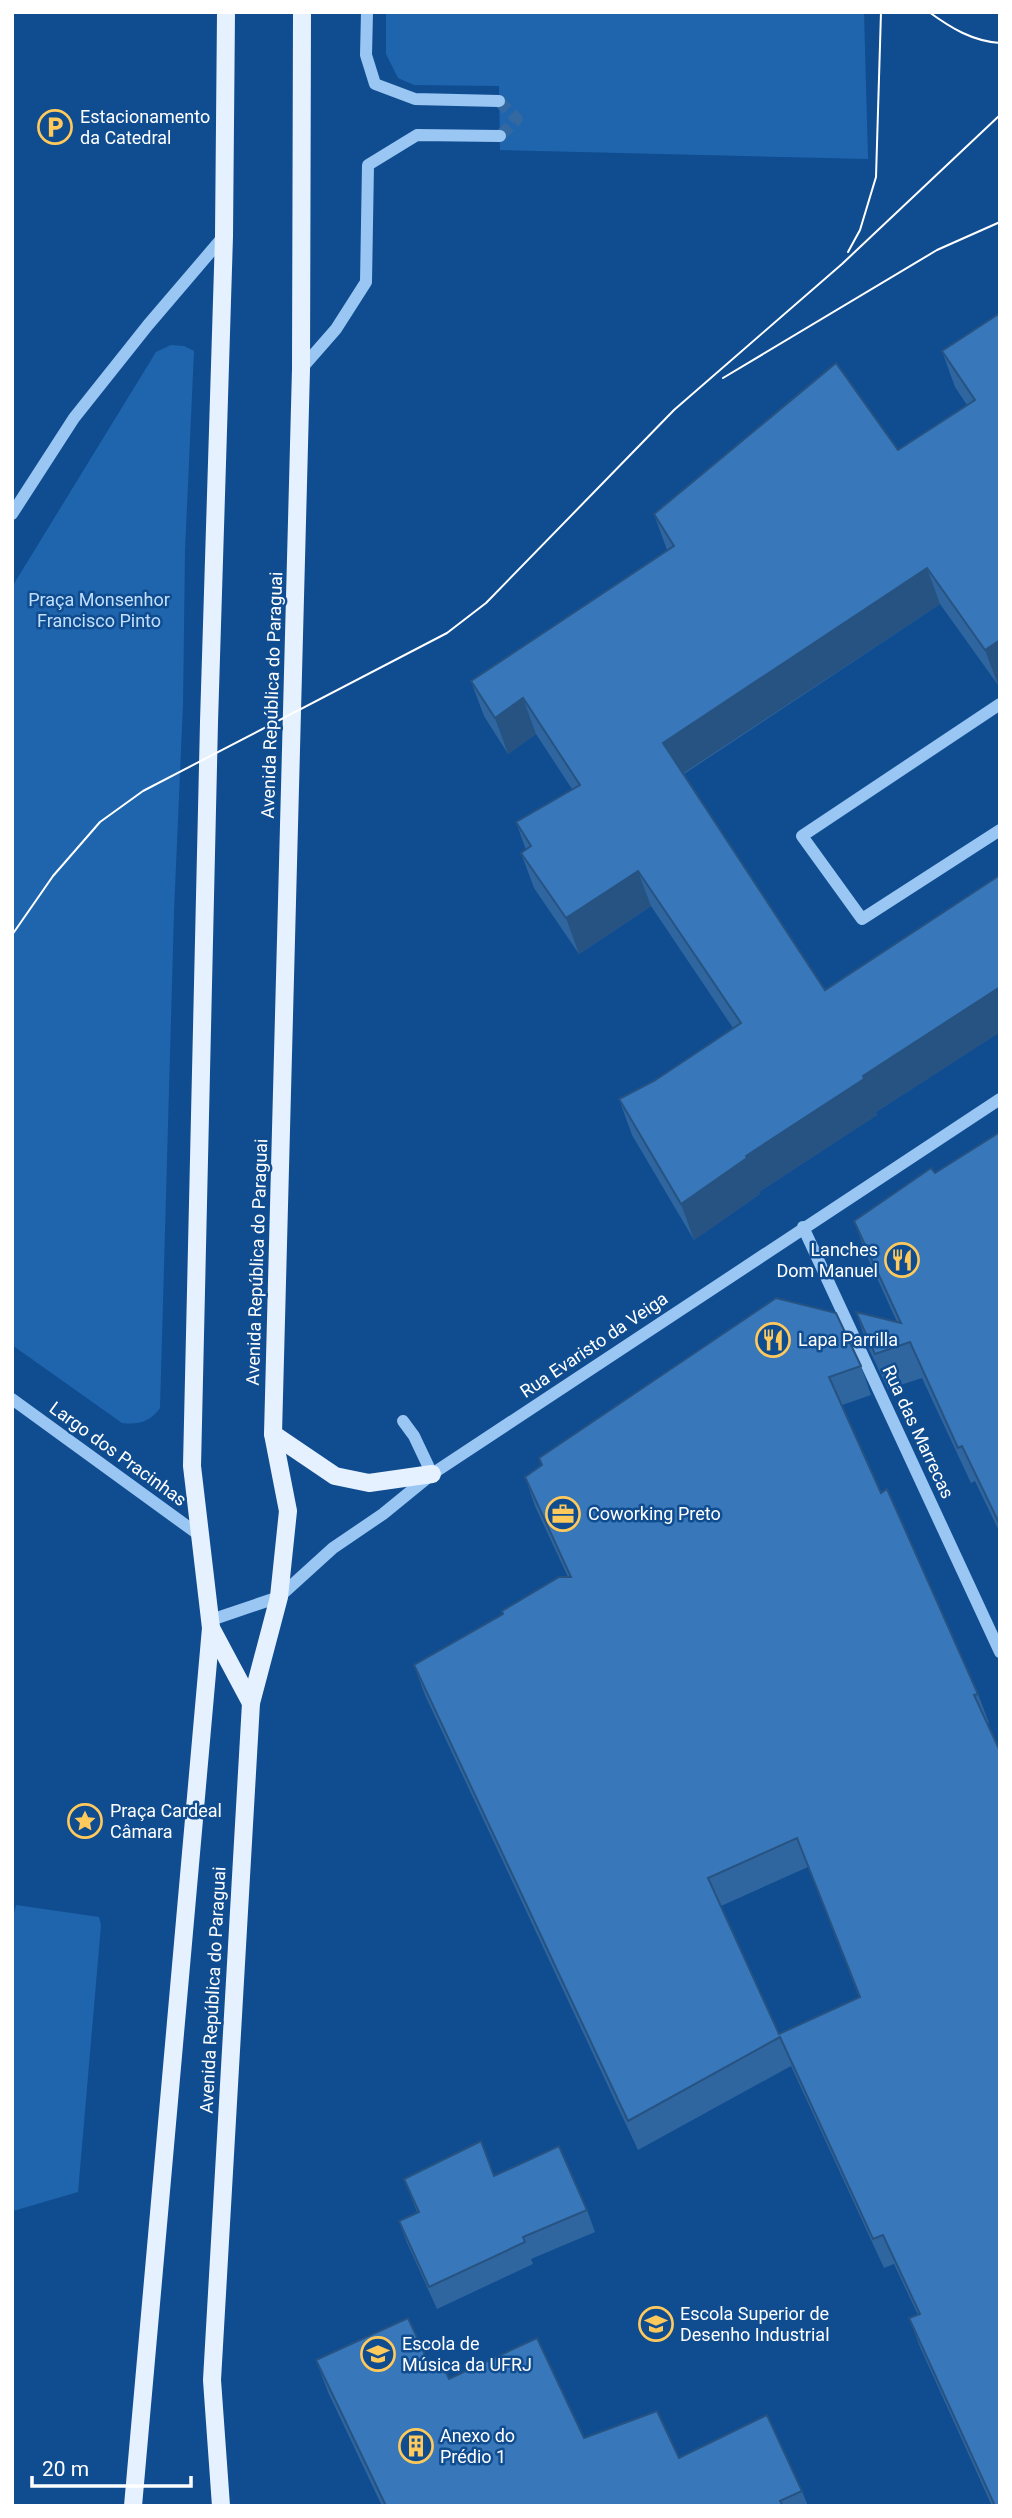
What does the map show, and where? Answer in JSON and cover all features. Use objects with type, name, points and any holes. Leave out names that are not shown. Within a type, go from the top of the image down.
[{"type":"main road","name":"Avenida República do Paraguai","points":[[133,2506],[211,1624],[193,1452],[209,708],[225,236],[226,12]]},
{"type":"main road","name":"Avenida República do Paraguai","points":[[222,2506],[219,2497],[212,2380],[251,1703],[279,1597],[288,1511],[273,1434],[302,369],[302,12]]},
{"type":"main road","points":[[273,1434],[335,1476],[369,1483],[432,1474]]},
{"type":"main road","points":[[211,1624],[251,1703]]},
{"type":"street","points":[[367,12],[366,55],[375,84],[415,99],[499,101]]},
{"type":"street","points":[[302,369],[336,329],[366,282],[368,165],[417,135],[500,136]]},
{"type":"street","points":[[12,514],[74,418],[148,325],[225,236]]},
{"type":"street","points":[[1000,704],[802,836],[862,919],[1000,830]]},
{"type":"street","name":"Rua Evaristo da Veiga","points":[[211,1624],[279,1597],[333,1549],[383,1514],[432,1474],[1000,1099]]},
{"type":"street","name":"Rua das Marrecas","points":[[803,1227],[1000,1652]]},
{"type":"street","name":"Largo dos Pracinhas","points":[[12,1399],[202,1538]]},
{"type":"street","points":[[403,1421],[414,1436],[432,1474]]},
{"type":"green space","points":[[386,12],[864,12],[868,159],[500,150],[499,86],[414,85],[398,78],[386,54]]},
{"type":"green space","name":"Praça Monsenhor Francisco Pinto","points":[[171,345],[184,346],[194,351],[185,550],[183,704],[174,912],[160,1408],[148,1419],[128,1424],[122,1423],[12,1345],[12,587],[156,352]]},
{"type":"green space","points":[[16,1905],[99,1917],[101,1925],[78,2192],[13,2211],[12,1921]]},
{"type":"building","points":[[1000,313],[1000,640],[985,650],[927,568],[663,743],[825,990],[1000,875],[1000,987],[863,1076],[864,1079],[746,1156],[747,1158],[681,1204],[619,1099],[654,1081],[741,1023],[638,871],[566,918],[521,853],[531,846],[516,822],[580,785],[523,698],[495,718],[471,681],[674,546],[654,514],[836,363],[898,450],[975,400],[942,351]]},
{"type":"building","points":[[1000,1132],[1000,1525],[962,1446],[958,1448],[910,1342],[875,1354],[856,1312],[901,1323],[854,1221],[931,1168],[935,1173]]},
{"type":"building","points":[[776,1298],[836,1313],[861,1366],[829,1377],[881,1493],[887,1489],[978,1694],[974,1695],[1000,1751],[1000,2506],[995,2506],[909,2318],[920,2314],[883,2235],[873,2239],[780,2037],[628,2121],[414,1665],[503,1614],[502,1611],[559,1577],[571,1577],[525,1477],[542,1465],[539,1458]],"holes":[[[797,1838],[860,1997],[779,2034],[708,1878]]]},
{"type":"building","points":[[481,2141],[494,2176],[559,2146],[587,2210],[523,2237],[525,2242],[429,2287],[399,2221],[419,2212],[404,2179]]},
{"type":"building","points":[[408,2318],[431,2368],[442,2363],[449,2379],[537,2338],[584,2438],[657,2411],[679,2458],[767,2415],[802,2491],[780,2501],[783,2506],[386,2506],[316,2360]]},
{"type":"tunnel","points":[[499,101],[517,119],[500,136]]},
{"type":"tram line","points":[[848,252],[860,230],[876,177],[881,12]]},
{"type":"tram line","points":[[929,12],[962,33],[980,40],[1000,43]]},
{"type":"tram line","points":[[12,935],[53,876],[100,822],[143,791],[447,633],[486,603],[674,410],[842,264],[1000,115]]},
{"type":"tram line","points":[[723,378],[937,250],[1000,222]]},
{"type":"place","name":"Estacionamento da Catedral","points":[[55,127]]},
{"type":"place","name":"Lanches Dom Manuel","points":[[902,1260]]},
{"type":"place","name":"Lapa Parrilla","points":[[773,1340]]},
{"type":"place","name":"Coworking Preto","points":[[563,1514]]},
{"type":"place","name":"Praça Cardeal Câmara","points":[[85,1821]]},
{"type":"place","name":"Escola Superior de Desenho Industrial","points":[[656,2324]]},
{"type":"place","name":"Escola de Música da UFRJ","points":[[378,2354]]},
{"type":"place","name":"Anexo do Prédio 1","points":[[416,2446]]}]
